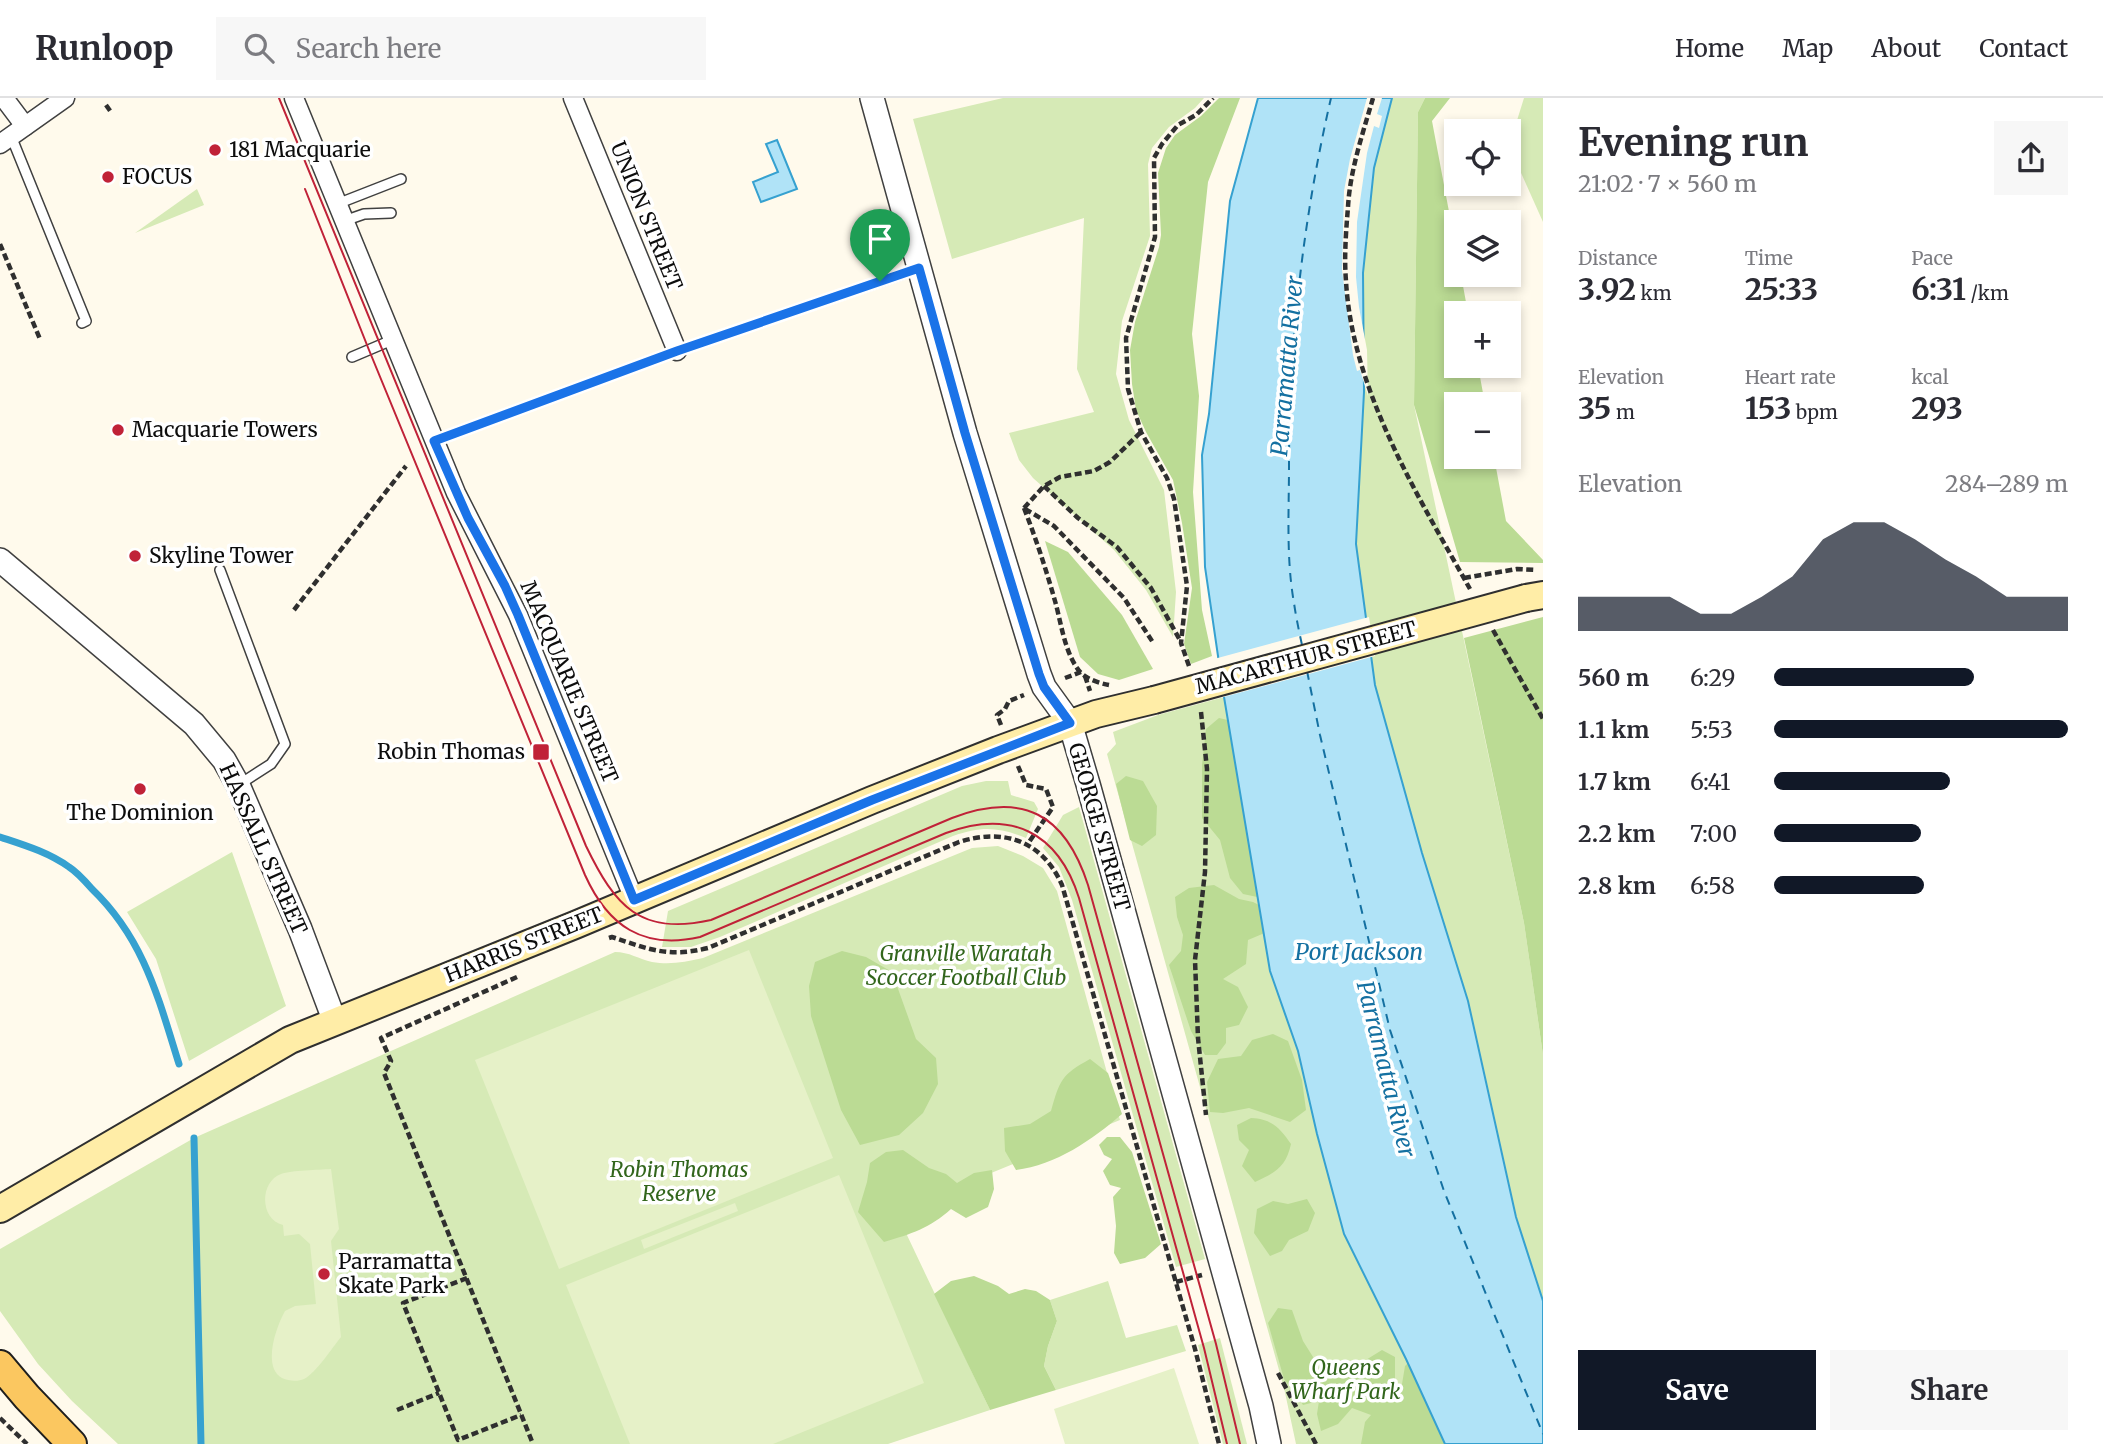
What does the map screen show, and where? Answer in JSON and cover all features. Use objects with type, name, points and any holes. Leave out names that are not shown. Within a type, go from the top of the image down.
[{"type":"main road","name":"MACARTHUR STREET","points":[[1070,723],[1534,597]]},
{"type":"main road","name":"HARRIS STREET","points":[[0,1209],[290,1041],[872,800],[1070,723]]},
{"type":"main road","points":[[0,1365],[72,1444]]},
{"type":"street","points":[[4,98],[12,136],[65,98]]},
{"type":"street","name":"MACQUARIE STREET","points":[[294,98],[434,441],[468,518],[518,615],[634,900]]},
{"type":"street","name":"UNION STREET","points":[[573,98],[677,351]]},
{"type":"street","name":"GEORGE STREET","points":[[872,98],[968,444],[1039,674],[1044,687],[1070,723],[1261,1406],[1269,1444]]},
{"type":"street","name":"HASSALL STREET","points":[[0,560],[194,724],[224,760],[238,785],[300,929],[335,1021]]},
{"type":"lane","points":[[12,136],[86,321],[82,323]]},
{"type":"lane","points":[[337,204],[401,179]]},
{"type":"lane","points":[[344,221],[364,214],[391,213]]},
{"type":"lane","points":[[434,441],[677,351],[919,268]]},
{"type":"lane","points":[[352,357],[393,340]]},
{"type":"lane","points":[[220,570],[285,744],[271,764],[238,785]]},
{"type":"path","points":[[1181,643],[1187,586],[1174,499],[1167,478],[1141,432],[1128,389],[1126,338],[1155,237],[1154,158],[1178,125],[1196,115],[1213,98]]},
{"type":"path","points":[[1373,98],[1356,156],[1348,205],[1346,282],[1357,348],[1395,454],[1476,600]]},
{"type":"path","points":[[106,105],[111,112]]},
{"type":"path","points":[[0,244],[40,340]]},
{"type":"path","points":[[1024,508],[1044,486],[1060,477],[1094,471],[1110,461],[1141,432]]},
{"type":"path","points":[[294,610],[405,466]]},
{"type":"path","points":[[1044,486],[1078,518],[1117,547],[1151,588],[1181,643],[1189,666]]},
{"type":"path","points":[[1024,508],[1054,526],[1124,598],[1154,644]]},
{"type":"path","points":[[1024,508],[1042,555],[1076,667],[1099,683],[1121,688]]},
{"type":"path","points":[[1464,578],[1517,569],[1543,570]]},
{"type":"path","points":[[1489,622],[1543,719]]},
{"type":"path","points":[[997,715],[1005,709],[1009,701]]},
{"type":"path","points":[[1200,704],[1207,795],[1205,872],[1195,960],[1198,1038],[1206,1120]]},
{"type":"path","points":[[1026,785],[1046,789],[1053,807],[1027,845]]},
{"type":"path","points":[[604,940],[612,937],[654,951],[673,953],[708,948],[978,836],[999,835],[1017,839],[1040,854],[1057,873],[1062,885],[1195,1349],[1219,1444]]},
{"type":"path","points":[[520,976],[382,1038],[391,1061],[384,1073],[533,1444]]},
{"type":"path","points":[[467,1278],[403,1303],[439,1393],[458,1440],[522,1415]]},
{"type":"path","points":[[1276,1371],[1315,1444]]},
{"type":"path","points":[[397,1410],[439,1393]]},
{"type":"path","points":[[0,1418],[27,1444]]},
{"type":"green space","points":[[1003,98],[1204,98],[1169,127],[1152,148],[1148,164],[1150,236],[1122,321],[1116,374],[1129,420],[1164,490],[1176,592],[1173,637],[1146,590],[1114,550],[1033,478],[1019,460],[1009,433],[1094,412],[1077,369],[1084,218],[952,259],[913,119]]},
{"type":"green space","points":[[1219,98],[1240,98],[1208,182],[1192,334],[1199,396],[1193,492],[1202,610],[1212,656],[1191,664],[1184,644],[1192,588],[1182,523],[1173,480],[1136,410],[1130,350],[1135,322],[1159,247],[1161,235],[1158,173],[1166,148],[1175,135],[1201,116]]},
{"type":"green space","points":[[1392,98],[1425,98],[1418,112],[1414,405],[1524,923],[1543,1055],[1543,1301],[1516,1217],[1468,1001],[1422,853],[1375,685],[1356,544],[1364,392],[1363,273],[1374,168]]},
{"type":"green space","points":[[1425,98],[1450,98],[1432,121],[1449,210],[1444,210],[1444,287],[1463,287],[1466,301],[1444,301],[1444,378],[1480,378],[1483,392],[1444,392],[1444,469],[1496,469],[1506,521],[1543,563],[1460,562],[1414,405],[1418,112]]},
{"type":"green space","points":[[1524,98],[1543,98],[1543,222],[1521,173],[1521,119],[1517,119]]},
{"type":"green space","points":[[197,189],[204,205],[135,233]]},
{"type":"green space","points":[[1045,541],[1068,552],[1122,615],[1153,669],[1119,680],[1098,674],[1080,657]]},
{"type":"green space","points":[[1543,617],[1543,1055],[1524,923],[1464,638]]},
{"type":"green space","name":"Queens Wharf Park","points":[[1224,697],[1270,971],[1298,1051],[1344,1234],[1445,1444],[1296,1444],[1284,1388],[1107,754],[1116,744],[1113,732],[1158,715]]},
{"type":"green space","points":[[1219,718],[1232,721],[1267,899],[1243,894],[1230,878],[1220,840],[1202,818],[1202,765],[1206,729]]},
{"type":"green space","points":[[1126,776],[1143,781],[1157,806],[1156,835],[1142,846],[1130,840],[1116,784]]},
{"type":"green space","points":[[986,781],[1008,781],[1011,795],[1034,802],[1038,809],[1026,838],[990,829],[963,833],[720,937],[691,947],[662,947],[668,911],[962,786]]},
{"type":"green space","points":[[1079,807],[1205,1259],[1176,1267],[1072,900],[1059,867],[1043,848],[1063,815]]},
{"type":"green space","points":[[998,846],[1043,868],[1057,891],[1120,1120],[896,1212],[990,1410],[888,1444],[118,1444],[72,1401],[38,1364],[0,1311],[0,1249],[194,1138],[615,952],[659,963],[678,963],[703,958],[972,848]]},
{"type":"green space","points":[[232,852],[286,1006],[189,1061],[156,959],[127,912]]},
{"type":"green space","points":[[1214,885],[1239,899],[1263,907],[1267,932],[1248,940],[1246,964],[1223,979],[1238,987],[1248,1007],[1239,1025],[1226,1028],[1226,1043],[1217,1055],[1205,1055],[1191,1031],[1169,965],[1181,951],[1183,935],[1177,917],[1175,897],[1189,888]]},
{"type":"green space","name":"Robin Thomas Reserve","points":[[749,950],[833,1158],[559,1269],[475,1060]]},
{"type":"green space","points":[[842,951],[866,957],[892,972],[916,1039],[936,1058],[938,1084],[923,1113],[899,1135],[860,1145],[841,1110],[811,1016],[809,986],[815,962]]},
{"type":"green space","points":[[1273,1034],[1288,1041],[1302,1080],[1306,1110],[1290,1122],[1249,1108],[1223,1113],[1210,1112],[1207,1082],[1218,1059],[1241,1056],[1252,1040]]},
{"type":"green space","points":[[1090,1059],[1108,1073],[1122,1114],[1073,1150],[1045,1163],[1016,1170],[1005,1151],[1004,1128],[1030,1124],[1051,1111],[1063,1079]]},
{"type":"green space","points":[[1251,1118],[1275,1125],[1291,1144],[1279,1168],[1255,1182],[1242,1166],[1249,1150],[1239,1140],[1237,1125]]},
{"type":"green space","points":[[1107,1137],[1120,1137],[1132,1152],[1161,1244],[1145,1258],[1120,1264],[1114,1253],[1116,1226],[1113,1197],[1121,1188],[1110,1185],[1103,1171],[1112,1159],[1104,1155],[1099,1145]]},
{"type":"green space","points":[[903,1150],[957,1183],[974,1173],[992,1170],[994,1189],[988,1207],[966,1218],[951,1209],[920,1230],[884,1242],[858,1212],[870,1163],[886,1152]]},
{"type":"green space","name":"Parramatta Skate Park","points":[[331,1169],[339,1229],[331,1241],[341,1337],[309,1376],[301,1380],[290,1380],[276,1373],[273,1346],[285,1311],[295,1306],[316,1304],[310,1244],[299,1234],[284,1236],[283,1225],[275,1222],[266,1209],[266,1192],[274,1178],[281,1174]]},
{"type":"green space","points":[[839,1175],[924,1383],[773,1444],[630,1444],[566,1285]]},
{"type":"green space","points":[[1307,1199],[1315,1213],[1308,1231],[1289,1240],[1282,1251],[1270,1256],[1254,1233],[1257,1209],[1273,1201],[1288,1204]]},
{"type":"green space","points":[[735,1203],[738,1211],[644,1249],[641,1240]]},
{"type":"green space","points":[[974,1276],[1009,1294],[1025,1289],[1036,1291],[1050,1300],[1057,1321],[1044,1366],[1056,1390],[990,1410],[934,1294],[951,1281]]},
{"type":"green space","points":[[1108,1281],[1126,1338],[1177,1325],[1186,1351],[1056,1390],[1044,1366],[1057,1321],[1050,1300]]},
{"type":"green space","points":[[1278,1308],[1292,1310],[1303,1341],[1325,1376],[1348,1371],[1382,1350],[1395,1357],[1395,1382],[1400,1396],[1405,1366],[1416,1355],[1479,1444],[1361,1444],[1365,1422],[1371,1415],[1352,1408],[1338,1424],[1321,1431],[1317,1414],[1319,1401],[1303,1405],[1284,1379],[1268,1323]]},
{"type":"green space","points":[[1220,1338],[1247,1444],[1223,1444],[1198,1345]]},
{"type":"green space","points":[[1174,1368],[1199,1444],[1065,1444],[1054,1409]]},
{"type":"water","name":"Port Jackson","points":[[1258,98],[1392,98],[1374,168],[1363,273],[1364,392],[1356,544],[1375,685],[1422,853],[1468,1001],[1516,1217],[1543,1301],[1543,1444],[1445,1444],[1344,1234],[1298,1051],[1270,971],[1205,567],[1202,455],[1209,414],[1230,201]]},
{"type":"water","points":[[777,140],[797,189],[761,202],[753,182],[778,172],[766,144]]},
{"type":"pier","points":[[1367,98],[1382,98],[1377,114],[1382,116],[1379,128],[1374,126],[1367,153],[1357,222],[1356,277],[1367,350],[1368,396],[1353,355],[1342,270],[1344,191]]},
{"type":"pier","points":[[1369,617],[1375,656],[1220,698],[1214,659]]},
{"type":"waterway","points":[[0,837],[36,849],[72,869],[110,908],[125,928],[147,970],[179,1064]]},
{"type":"waterway","points":[[194,1138],[201,1444]]},
{"type":"ferry route","points":[[1302,645],[1291,586],[1289,552],[1292,373],[1305,235],[1331,98]]},
{"type":"ferry route","points":[[1307,671],[1390,1030],[1444,1191],[1543,1434]]},
{"type":"tram line","points":[[279,98],[586,846],[608,885],[620,900],[633,912],[666,924],[711,920],[952,818],[977,810],[1000,807],[1020,809],[1038,815],[1054,825],[1067,841],[1088,885],[1216,1344],[1240,1444]]},
{"type":"tram line","points":[[305,189],[585,875],[594,893],[616,920],[645,937],[661,940],[700,937],[946,833],[970,826],[1011,826],[1029,832],[1045,842],[1058,857],[1070,875],[1079,898],[1204,1348],[1227,1444]]},
{"type":"place","name":"181 Macquarie","points":[[215,150]]},
{"type":"place","name":"FOCUS","points":[[108,177]]},
{"type":"place","name":"Macquarie Towers","points":[[118,430]]},
{"type":"place","name":"Skyline Tower","points":[[135,556]]},
{"type":"place","name":"Robin Thomas","points":[[541,752]]},
{"type":"place","name":"The Dominion","points":[[140,789]]},
{"type":"place","name":"Parramatta Skate Park","points":[[324,1274]]},
{"type":"route","points":[[919,268],[965,433],[1039,674],[1044,687],[1070,723],[872,800],[634,900],[518,615],[468,518],[434,441],[677,351],[880,281],[919,268]]},
{"type":"water label","name":"Parramatta River","points":[[1287,366]]},
{"type":"water label","name":"Parramatta River","points":[[1386,1069]]},
{"type":"park label","name":"Granville Waratah Scoccer Football Club","points":[[966,966]]}]
